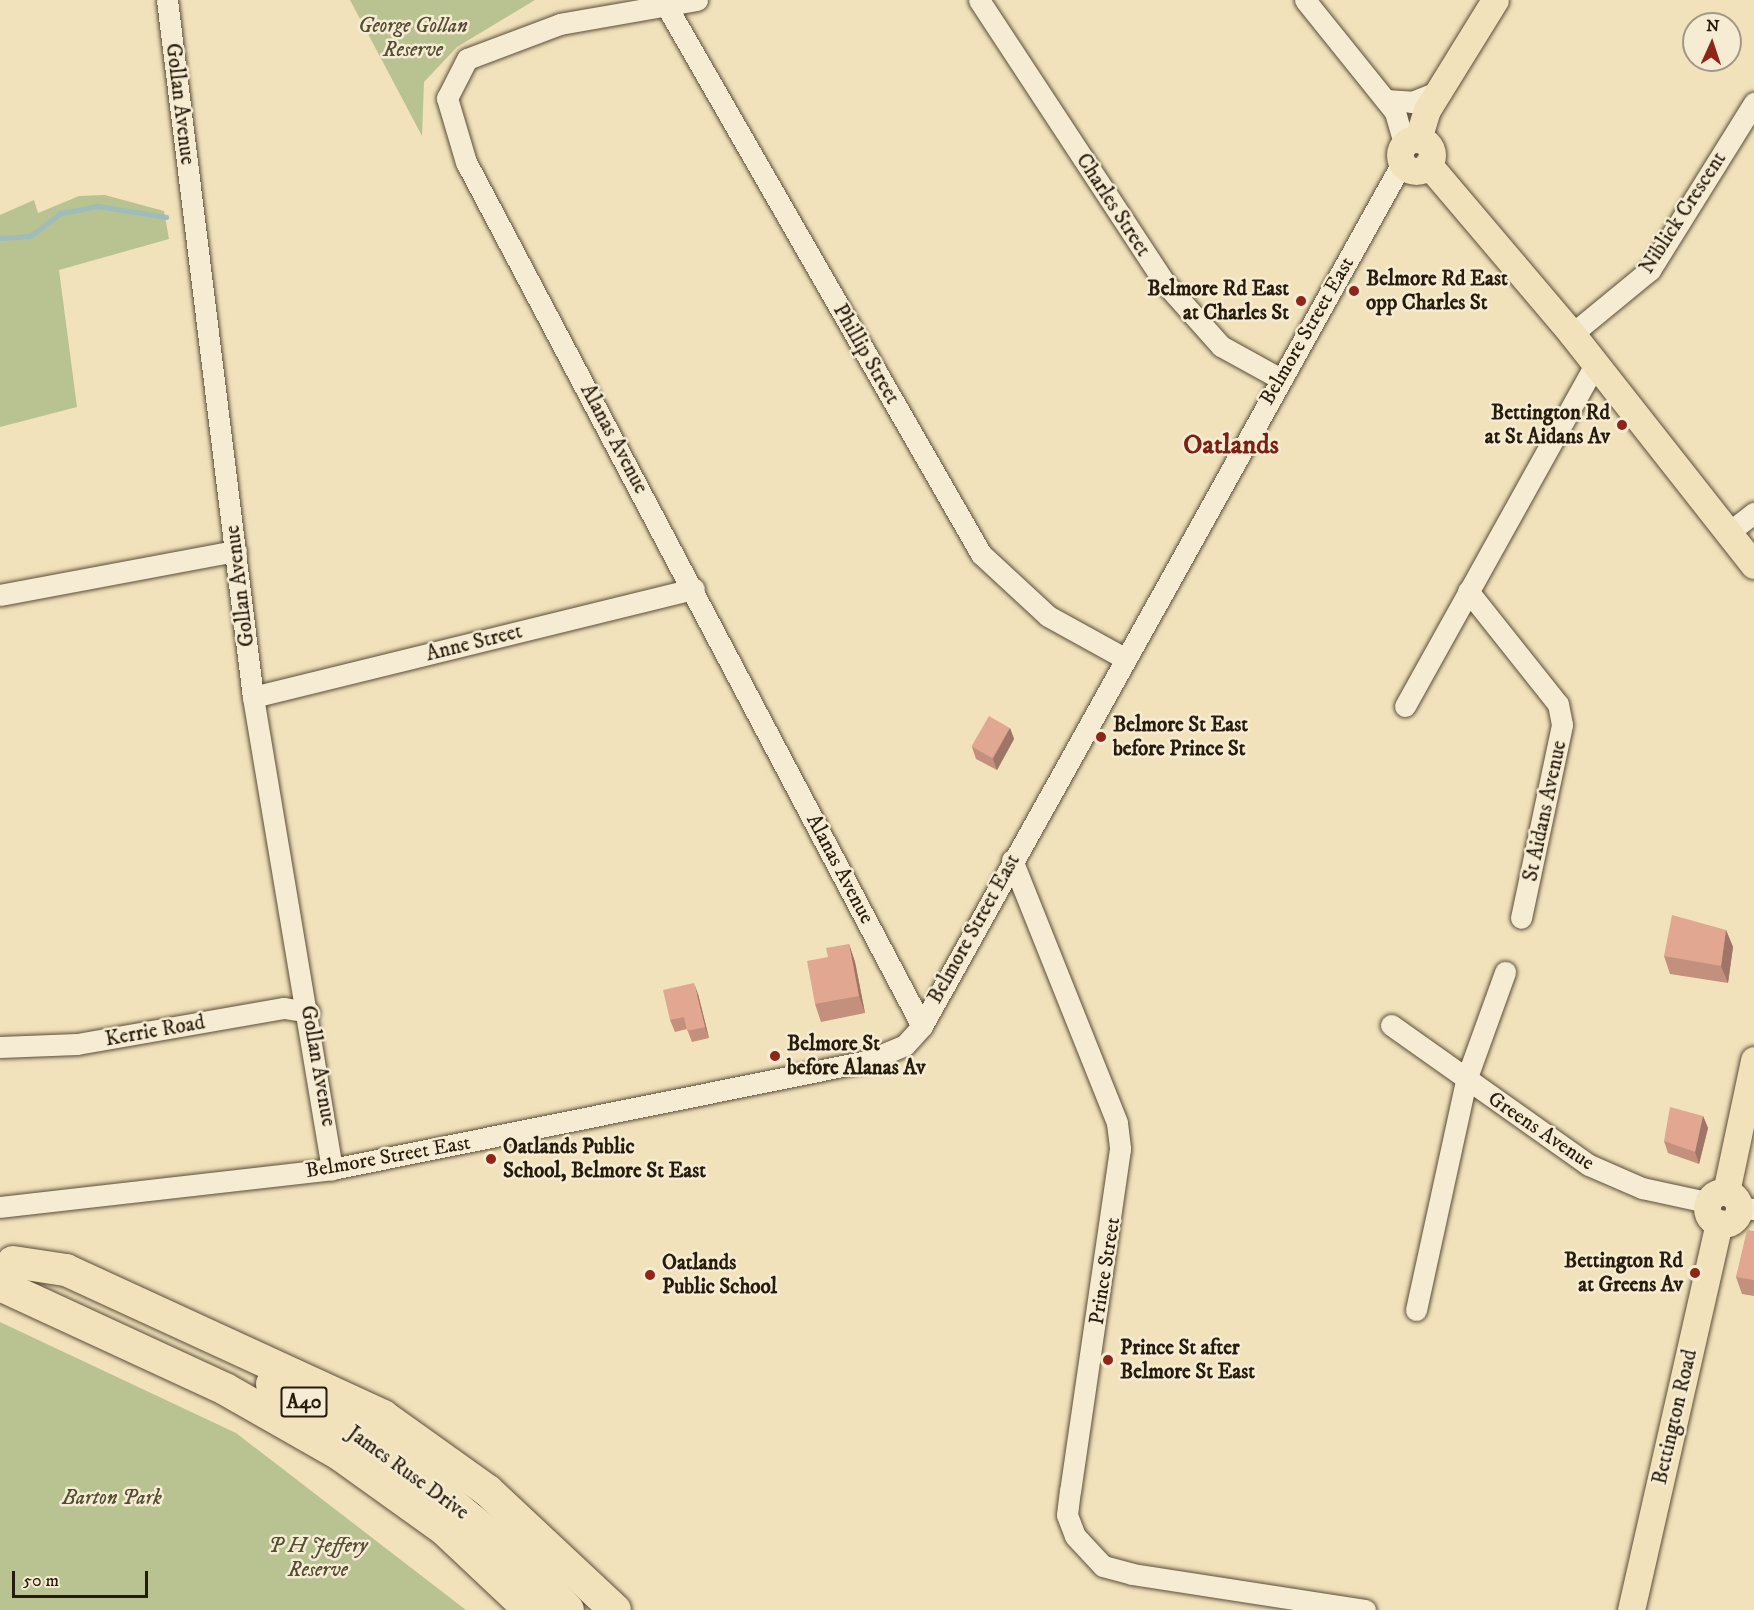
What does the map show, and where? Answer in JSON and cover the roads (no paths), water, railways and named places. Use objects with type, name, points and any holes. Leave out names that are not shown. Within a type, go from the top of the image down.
[{"type":"highway","name":"James Ruse Drive","points":[[4,1268],[265,1410],[339,1454],[445,1530],[530,1610]]},
{"type":"highway","name":"James Ruse Drive","points":[[4,1268],[235,1365],[354,1432],[456,1505],[568,1610]]},
{"type":"highway","points":[[4,1268],[66,1270],[383,1416],[488,1491],[615,1610]]},
{"type":"highway","points":[[265,1410],[434,1542],[504,1610]]},
{"type":"main road","points":[[1495,0],[1439,91],[1408,149],[1414,171],[1428,164],[1572,334],[1594,365],[1754,565]]},
{"type":"main road","name":"Bettington Road","points":[[1631,1610],[1729,1206],[1754,1060]]},
{"type":"street","name":"Gollan Avenue","points":[[167,0],[253,697],[309,1012],[333,1169]]},
{"type":"street","name":"Alanas Avenue","points":[[697,0],[664,3],[560,24],[467,58],[447,98],[466,162],[694,589],[922,1026]]},
{"type":"street","name":"Charles Street","points":[[979,0],[1164,282],[1221,346],[1279,378]]},
{"type":"street","points":[[1305,0],[1386,100],[1403,126],[1408,149]]},
{"type":"street","name":"Phillip Street","points":[[664,3],[981,554],[1048,616],[1124,658]]},
{"type":"street","points":[[1386,100],[1412,102],[1439,91]]},
{"type":"street","name":"Niblick Crescent","points":[[1572,334],[1650,270],[1754,103]]},
{"type":"street","name":"Belmore Street East","points":[[0,1207],[333,1169],[878,1059],[905,1045],[922,1026],[1279,378],[1408,149]]},
{"type":"street","points":[[1405,706],[1594,365]]},
{"type":"street","points":[[1728,533],[1754,513]]},
{"type":"street","points":[[0,595],[236,551]]},
{"type":"street","name":"Anne Street","points":[[253,697],[694,589]]},
{"type":"street","name":"St Aidans Avenue","points":[[1468,591],[1558,704],[1562,725],[1521,918]]},
{"type":"street","name":"Prince Street","points":[[1012,860],[1117,1123],[1120,1149],[1067,1515],[1075,1536],[1103,1566],[1132,1574],[1365,1610]]},
{"type":"street","points":[[1416,1310],[1466,1080],[1504,972]]},
{"type":"street","name":"Kerrie Road","points":[[0,1047],[77,1044],[284,1008],[309,1012]]},
{"type":"street","name":"Greens Avenue","points":[[1391,1025],[1589,1166],[1642,1188],[1729,1206]]},
{"type":"waterway","points":[[0,238],[30,236],[61,213],[98,206],[166,217]]},
{"type":"place","name":"Belmore Rd East opp Charles St","points":[[1354,291]]},
{"type":"place","name":"Belmore Rd East at Charles St","points":[[1301,301]]},
{"type":"place","name":"Bettington Rd at St Aidans Av","points":[[1622,425]]},
{"type":"place","name":"Belmore St East before Prince St","points":[[1101,737]]},
{"type":"place","name":"Belmore St before Alanas Av","points":[[775,1056]]},
{"type":"place","name":"Oatlands Public School, Belmore St East","points":[[491,1159]]},
{"type":"place","name":"Bettington Rd at Greens Av","points":[[1695,1273]]},
{"type":"place","name":"Oatlands Public School","points":[[650,1275]]},
{"type":"place","name":"Prince St after Belmore St East","points":[[1108,1360]]},
{"type":"district","name":"Oatlands","points":[[1231,446]]},
{"type":"park label","name":"George Gollan Reserve","points":[[413,38]]},
{"type":"park label","name":"Barton Park","points":[[112,1498]]},
{"type":"park label","name":"P H Jeffery Reserve","points":[[318,1558]]}]
